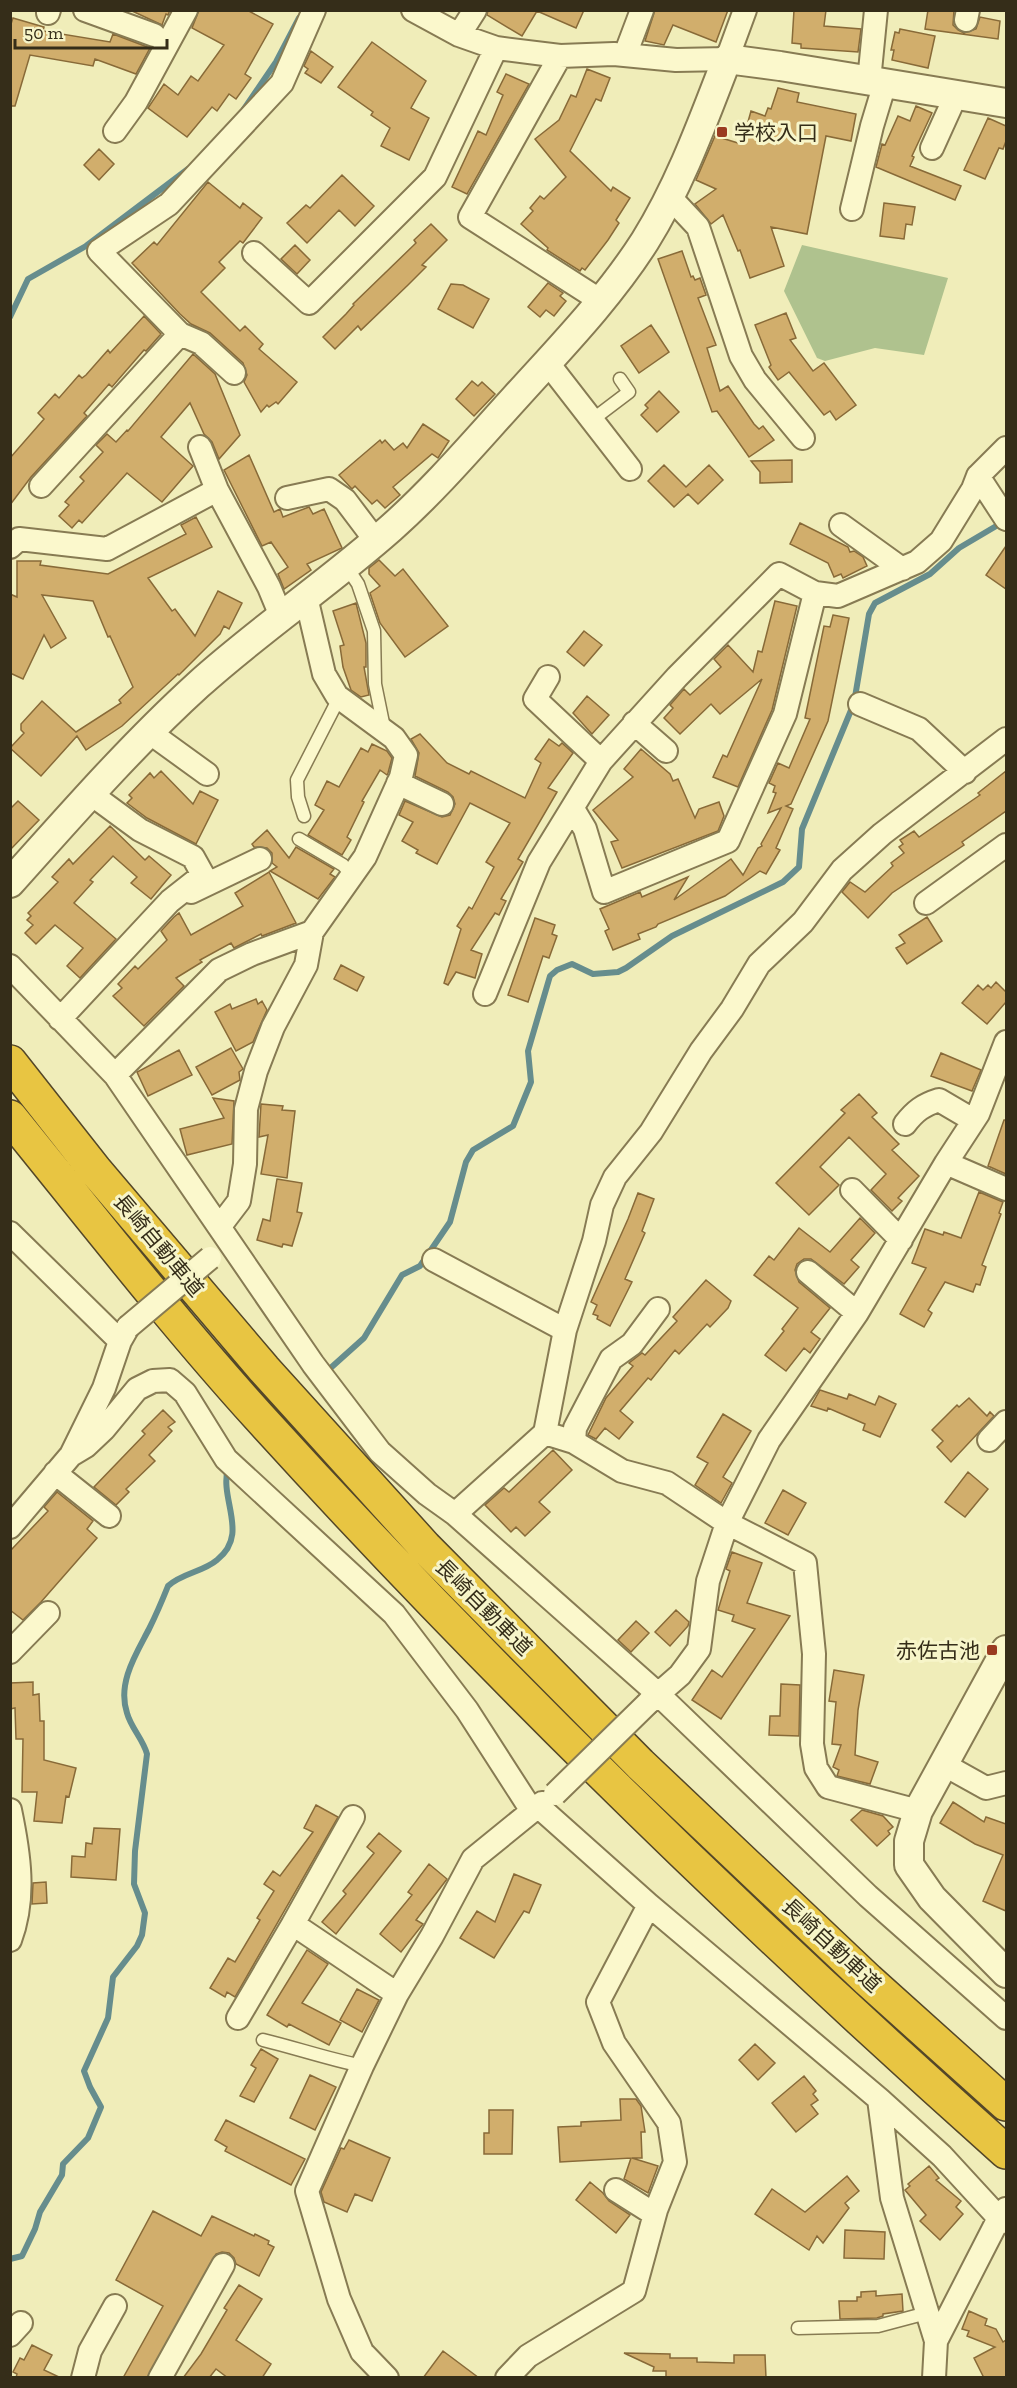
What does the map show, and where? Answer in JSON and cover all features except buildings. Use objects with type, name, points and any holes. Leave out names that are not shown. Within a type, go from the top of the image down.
[{"type":"highway","name":"長崎自動車道","points":[[10,1062],[95,1170],[250,1353],[424,1547],[640,1764],[868,1980],[1006,2104]]},
{"type":"highway","name":"長崎自動車道","points":[[10,1117],[181,1328],[259,1417],[518,1691],[809,1973],[1006,2152]]},
{"type":"street","points":[[85,10],[154,35]]},
{"type":"street","points":[[116,131],[136,102],[186,10]]},
{"type":"street","points":[[234,373],[201,343],[180,334],[99,250],[169,204],[282,83],[314,10]]},
{"type":"street","points":[[413,10],[459,35],[496,48],[561,56],[625,55],[676,60],[727,59],[1006,103]]},
{"type":"street","points":[[459,35],[475,10]]},
{"type":"street","points":[[625,55],[642,10]]},
{"type":"street","points":[[10,883],[149,732],[199,684],[376,541],[435,486],[601,302],[646,240],[687,162],[745,10]]},
{"type":"street","points":[[852,209],[872,126],[877,82],[876,10]]},
{"type":"street","points":[[254,253],[309,303],[435,177],[496,48]]},
{"type":"street","points":[[561,56],[470,218],[601,302]]},
{"type":"street","points":[[932,148],[956,95]]},
{"type":"street","points":[[669,196],[698,227],[741,356],[755,380],[802,438]]},
{"type":"street","points":[[41,486],[180,334]]},
{"type":"street","points":[[548,362],[630,469]]},
{"type":"street","points":[[200,447],[217,490],[269,587],[281,616]]},
{"type":"street","points":[[485,994],[539,862],[602,761],[634,723],[779,574],[815,593],[838,596],[917,562],[941,541],[973,489],[978,476],[1006,448]]},
{"type":"street","points":[[978,476],[1003,513]]},
{"type":"street","points":[[287,498],[329,489],[345,500],[376,541]]},
{"type":"street","points":[[10,547],[19,539],[107,549],[217,490]]},
{"type":"street","points":[[841,525],[902,568]]},
{"type":"street","points":[[573,809],[585,829],[604,892],[728,841],[785,714],[815,593]]},
{"type":"street","points":[[10,1527],[70,1455],[104,1388],[124,1334],[210,1258],[225,1233],[239,1201],[245,1164],[246,1109],[256,1071],[273,1027],[306,965],[312,932],[365,856],[398,783],[406,755],[394,738],[339,698],[324,674],[306,597]]},
{"type":"street","points":[[548,676],[535,699],[602,761]]},
{"type":"street","points":[[860,704],[919,729],[965,772]]},
{"type":"street","points":[[634,723],[666,751]]},
{"type":"street","points":[[149,732],[207,774]]},
{"type":"street","points":[[454,1514],[544,1433],[565,1330],[594,1241],[602,1205],[615,1177],[651,1132],[701,1050],[732,1009],[759,964],[803,922],[842,870],[882,834],[1006,739]]},
{"type":"street","points":[[398,783],[442,804]]},
{"type":"street","points":[[60,1018],[170,901],[204,875],[193,857],[140,830],[91,794]]},
{"type":"street","points":[[926,903],[1006,844]]},
{"type":"street","points":[[170,901],[260,859]]},
{"type":"street","points":[[115,1075],[219,970],[252,954],[312,932]]},
{"type":"street","points":[[10,966],[115,1075],[313,1364],[380,1452],[427,1494],[454,1514],[868,1896],[1006,2018]]},
{"type":"street","points":[[387,2378],[362,2352],[339,2299],[307,2191],[362,2066],[397,1994],[432,1936],[473,1858],[542,1804],[680,1675],[699,1649],[708,1581],[727,1523],[769,1440],[857,1313],[973,1120],[1006,1042]]},
{"type":"street","points":[[904,1124],[915,1111],[939,1100],[973,1120]]},
{"type":"street","points":[[946,1162],[1006,1189]]},
{"type":"street","points":[[852,1190],[901,1240]]},
{"type":"street","points":[[10,1233],[124,1334]]},
{"type":"street","points":[[434,1260],[565,1330]]},
{"type":"street","points":[[808,1272],[857,1313]]},
{"type":"street","points":[[574,1442],[575,1428],[611,1359],[632,1344],[658,1309]]},
{"type":"street","points":[[70,1455],[86,1446],[104,1429],[137,1389],[153,1381],[170,1380],[185,1393],[226,1459],[394,1614],[542,1804],[649,1905],[879,2099],[1004,2217],[936,2341]]},
{"type":"street","points":[[989,1440],[1006,1422]]},
{"type":"street","points":[[544,1433],[574,1442],[622,1471],[667,1483],[727,1523],[805,1563],[814,1654],[812,1744],[816,1768],[828,1787],[918,1811]]},
{"type":"street","points":[[55,1473],[109,1516]]},
{"type":"street","points":[[10,1652],[48,1613]]},
{"type":"street","points":[[1006,1650],[918,1811],[909,1841],[909,1865],[933,1898],[1006,1973]]},
{"type":"street","points":[[943,1764],[986,1788],[1006,1783]]},
{"type":"street","points":[[10,1810],[16,1842],[20,1893],[12,1930]]},
{"type":"street","points":[[238,2018],[353,1817]]},
{"type":"street","points":[[507,2378],[528,2356],[634,2290],[654,2214],[675,2162],[669,2123],[614,2043],[597,2002],[649,1905]]},
{"type":"street","points":[[293,1924],[397,1994]]},
{"type":"street","points":[[879,2099],[892,2198],[936,2341],[934,2378]]},
{"type":"street","points":[[616,2190],[654,2214]]},
{"type":"street","points":[[160,2378],[223,2265]]},
{"type":"street","points":[[83,2378],[90,2351],[115,2306]]},
{"type":"lane","points":[[592,420],[629,392],[620,380]]},
{"type":"lane","points":[[346,566],[358,584],[374,631],[375,684],[385,731]]},
{"type":"lane","points":[[304,816],[298,797],[297,780],[339,698]]},
{"type":"lane","points":[[299,839],[343,865],[352,875]]},
{"type":"lane","points":[[263,2040],[322,2058],[362,2066]]},
{"type":"lane","points":[[798,2328],[878,2326],[927,2313]]},
{"type":"green space","points":[[802,245],[948,278],[924,355],[875,348],[825,361],[817,358],[784,291]]},
{"type":"waterway","points":[[244,109],[276,62],[299,18]]},
{"type":"waterway","points":[[10,317],[28,279],[86,246],[188,169]]},
{"type":"waterway","points":[[325,1373],[364,1338],[402,1275],[420,1266],[450,1222],[466,1162],[473,1150],[513,1126],[531,1082],[528,1051],[550,976],[557,970],[572,964],[593,974],[618,972],[672,936],[783,882],[799,867],[802,829],[854,703],[869,614],[875,603],[930,574],[959,548],[1003,522]]},
{"type":"waterway","points":[[10,2259],[22,2256],[35,2229],[40,2212],[62,2175],[63,2164],[88,2138],[101,2107],[84,2071],[108,2018],[113,1977],[137,1946],[142,1935],[145,1913],[134,1884],[135,1851],[147,1754],[127,1713],[124,1691],[126,1680],[168,1586],[211,1564],[227,1550],[233,1528],[227,1492],[228,1468]]},
{"type":"place","name":"学校入口","points":[[722,132]]},
{"type":"place","name":"赤佐古池","points":[[992,1650]]}]
